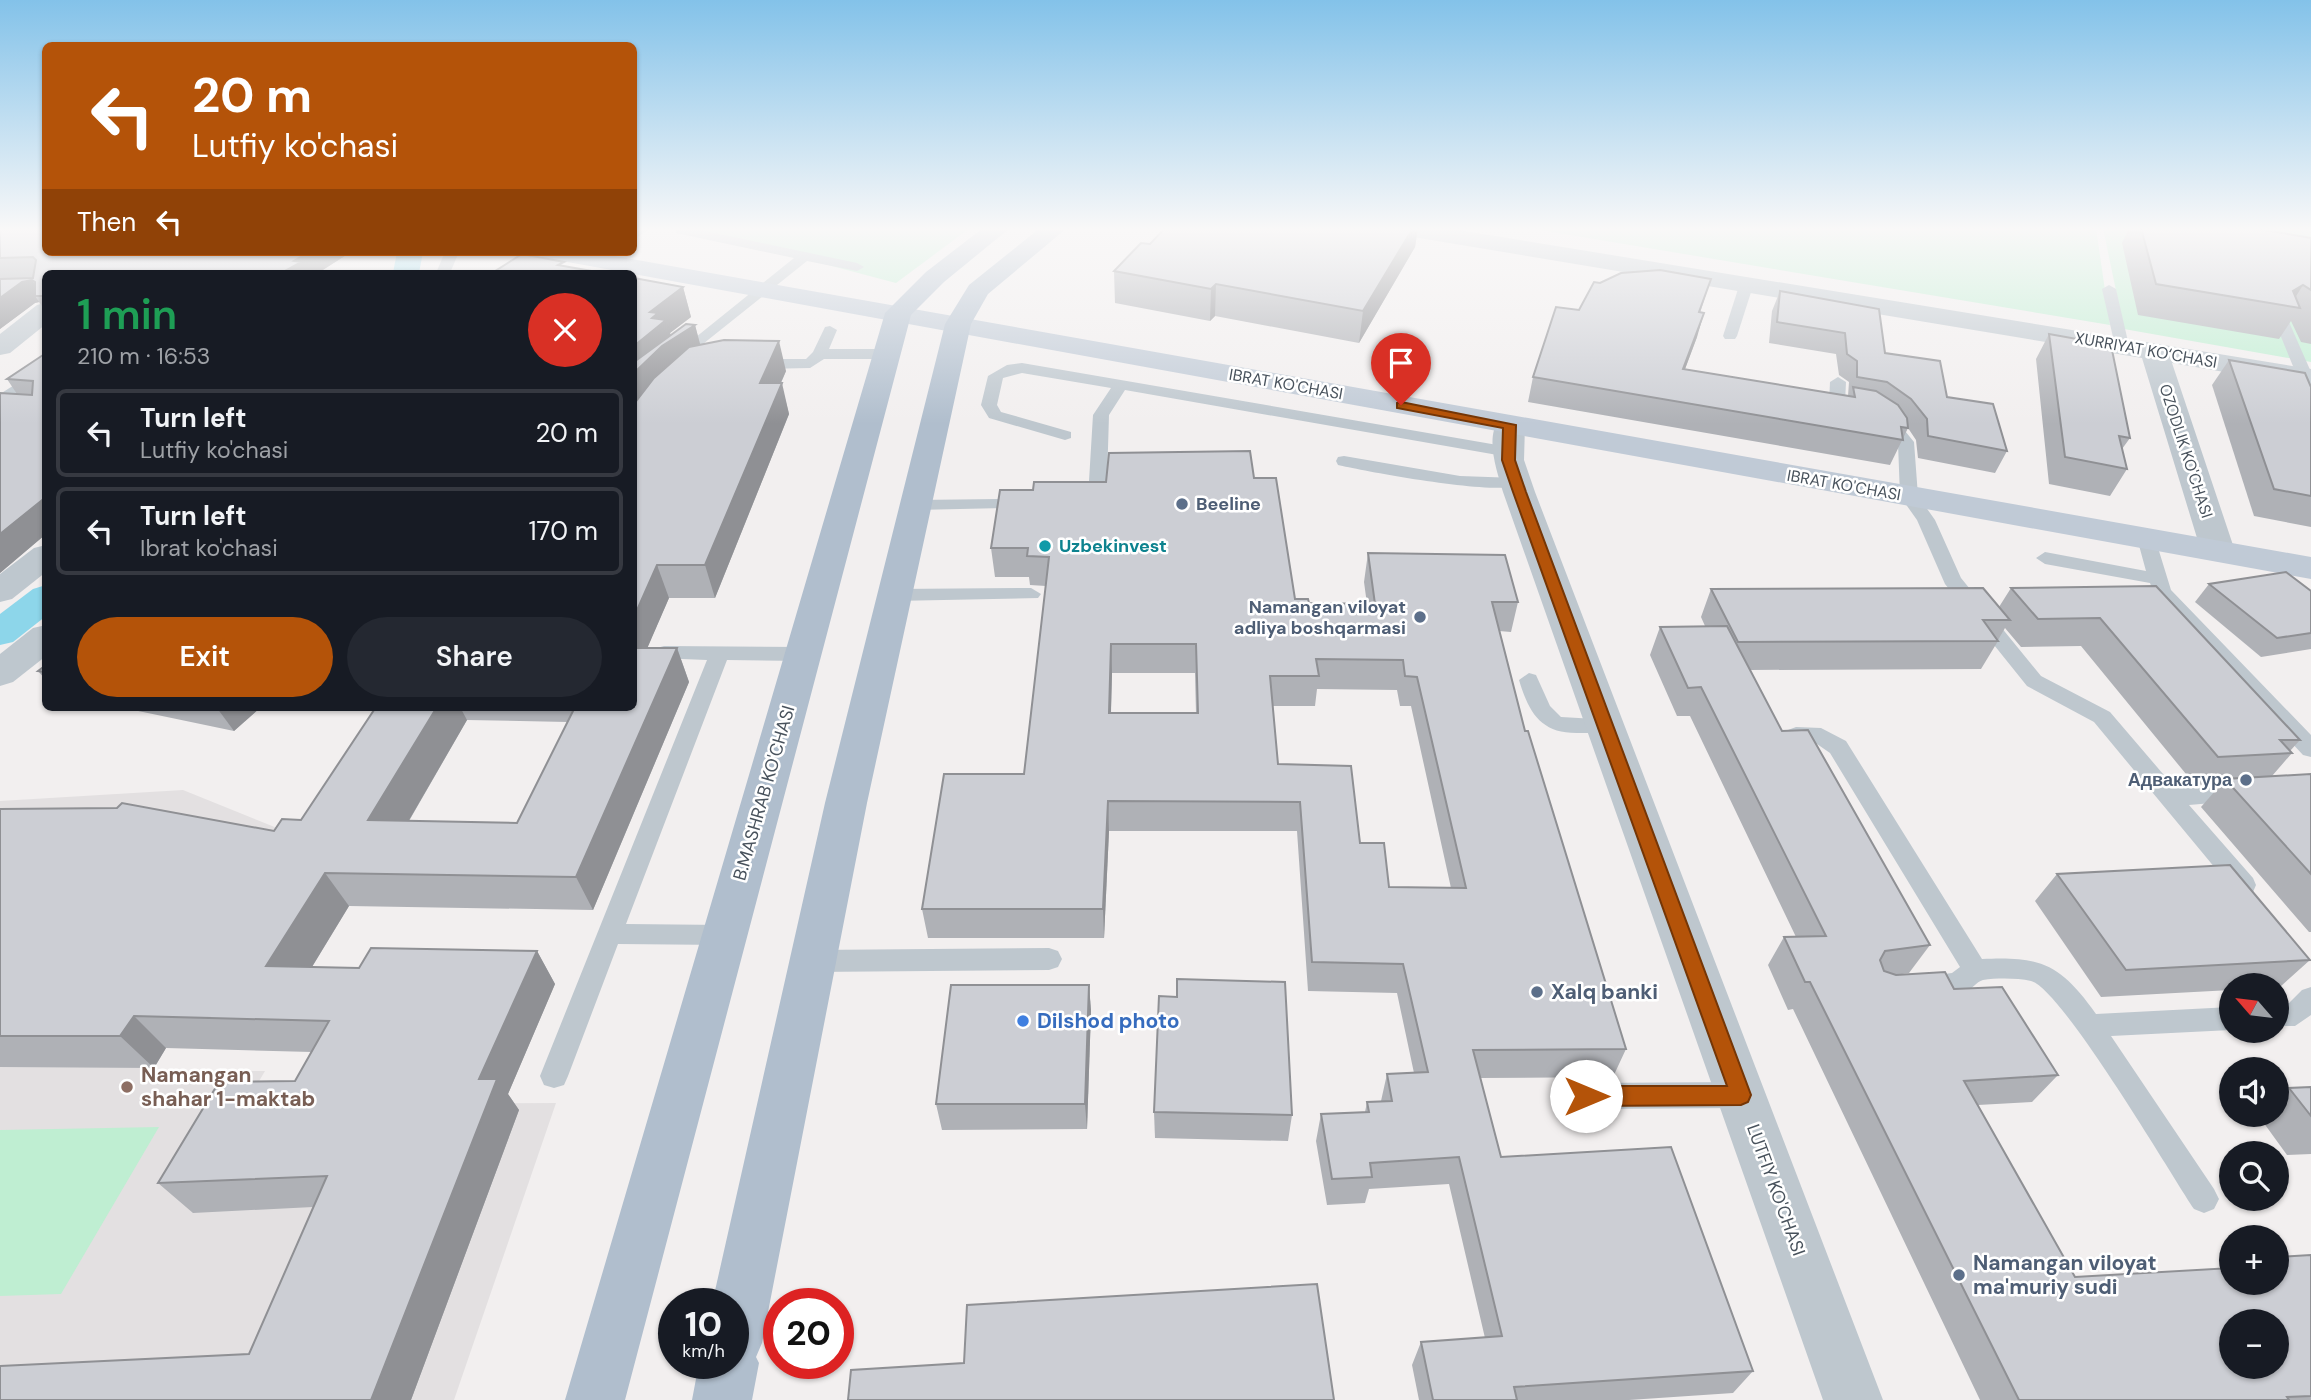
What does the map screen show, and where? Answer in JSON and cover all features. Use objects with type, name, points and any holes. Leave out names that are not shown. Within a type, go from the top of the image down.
[{"type":"main road","name":"IBRAT KO'CHASI","points":[[787,293],[958,324],[1511,453],[1909,496],[2311,568]]},
{"type":"main road","points":[[898,313],[918,293]]},
{"type":"main road","points":[[745,1288],[894,595],[958,324],[976,293]]},
{"type":"main road","name":"B.MASHRAB KO'CHASI","points":[[595,1400],[898,313]]},
{"type":"main road","points":[[722,1400],[726,1379]]},
{"type":"street","name":"XURRIYAT KO‘CHASI","points":[[1791,293],[2308,377]]},
{"type":"street","points":[[0,347],[42,296]]},
{"type":"street","name":"OZODLIK KO'CHASI","points":[[2154,351],[2218,551]]},
{"type":"street","name":"LUTFIY KO'CHASI","points":[[1511,453],[1605,725],[1853,1400]]},
{"type":"street","points":[[0,591],[42,558]]},
{"type":"street","points":[[0,673],[42,640]]},
{"type":"lane","points":[[637,392],[758,293]]},
{"type":"lane","points":[[1731,336],[1743,293]]},
{"type":"lane","points":[[2110,293],[2122,346]]},
{"type":"lane","points":[[2282,322],[2308,377]]},
{"type":"lane","points":[[741,363],[810,363],[820,354],[830,330]]},
{"type":"lane","points":[[820,354],[887,354]]},
{"type":"lane","points":[[1065,435],[995,415],[989,405],[996,376],[1012,368],[1511,453]]},
{"type":"lane","points":[[0,401],[42,372]]},
{"type":"lane","points":[[1814,400],[1843,404],[1838,382]]},
{"type":"lane","points":[[1098,481],[1101,415],[1121,386]]},
{"type":"lane","points":[[0,407],[23,409]]},
{"type":"lane","points":[[1871,409],[1894,425],[1906,442],[1909,496],[1926,520],[1952,580],[2034,681],[2102,717],[2258,902]]},
{"type":"lane","points":[[1343,461],[1460,481],[1511,453]]},
{"type":"lane","points":[[915,505],[999,504]]},
{"type":"lane","points":[[2146,538],[2162,592],[2311,749]]},
{"type":"lane","points":[[2045,558],[2158,579]]},
{"type":"lane","points":[[894,595],[1031,594]]},
{"type":"lane","points":[[2147,605],[2174,605]]},
{"type":"lane","points":[[1974,607],[2001,607]]},
{"type":"lane","points":[[664,653],[803,654]]},
{"type":"lane","points":[[554,1076],[720,653]]},
{"type":"lane","points":[[1529,680],[1537,709],[1544,718],[1564,726],[1605,725]]},
{"type":"lane","points":[[1796,735],[1821,736],[1838,747],[1975,970]]},
{"type":"lane","points":[[2169,797],[2260,793]]},
{"type":"lane","points":[[610,934],[725,935]]},
{"type":"lane","points":[[813,961],[1049,959]]},
{"type":"lane","points":[[1903,988],[1957,984],[1975,970],[2021,968],[2051,976],[2063,986],[2204,1199]]},
{"type":"lane","points":[[2289,1014],[2295,1014],[2311,998]]},
{"type":"lane","points":[[2089,1026],[2219,1019]]},
{"type":"lane","points":[[1586,1096],[1741,1095]]},
{"type":"shaded area","name":"Namangan shahar 1-maktab","points":[[183,790],[307,840],[150,1071],[265,1071],[245,1105],[556,1103],[454,1400],[0,1400],[0,801]]},
{"type":"green space","points":[[1920,293],[2105,293],[2110,325]]},
{"type":"green space","points":[[2117,293],[2311,293],[2311,362],[2124,329]]},
{"type":"green space","points":[[159,1127],[61,1294],[0,1296],[0,1130]]},
{"type":"building","points":[[637,293],[675,293],[650,312],[658,313],[652,318],[666,320],[637,344]]},
{"type":"building","points":[[1267,293],[1374,293],[1363,311]]},
{"type":"building","points":[[1588,293],[1706,293],[1699,312],[1704,313],[1683,369],[1855,397],[1853,387],[1876,391],[1898,405],[1907,418],[1908,428],[1901,427],[1903,440],[1533,377],[1556,307],[1579,310]]},
{"type":"building","points":[[1780,293],[1879,309],[1885,353],[1940,361],[1947,397],[1993,404],[2007,451],[1928,436],[1927,419],[1911,399],[1887,382],[1857,377],[1857,361],[1847,354],[1845,333],[1777,322]]},
{"type":"building","points":[[2212,293],[2294,293],[2300,308]]},
{"type":"building","points":[[686,324],[695,325],[662,346],[637,370],[637,360]]},
{"type":"building","points":[[2049,334],[2111,345],[2130,438],[2119,436],[2127,469],[2065,457]]},
{"type":"building","points":[[724,340],[779,341],[760,383],[782,383],[705,565],[657,565],[637,610],[637,400],[654,378],[689,347]]},
{"type":"building","points":[[42,356],[42,500],[0,534],[0,393],[32,395],[33,381],[7,379]]},
{"type":"building","points":[[2229,360],[2305,373],[2311,387],[2311,496],[2274,489]]},
{"type":"building","points":[[1250,451],[1254,478],[1276,478],[1295,599],[1308,599],[1309,603],[1375,604],[1368,553],[1505,555],[1518,602],[1492,602],[1525,731],[1528,731],[1626,1049],[1473,1050],[1501,1157],[1671,1147],[1753,1371],[1514,1387],[1517,1400],[1433,1400],[1421,1342],[1502,1336],[1459,1157],[1370,1163],[1372,1177],[1332,1179],[1321,1114],[1369,1112],[1367,1102],[1392,1101],[1387,1074],[1428,1072],[1403,964],[1312,962],[1300,802],[1108,801],[1103,909],[922,909],[944,774],[1024,774],[1049,557],[1027,556],[1028,548],[991,548],[1000,490],[1033,490],[1034,482],[1106,482],[1109,453]],"holes":[[[1111,644],[1196,644],[1198,713],[1109,713]],[[1316,659],[1403,660],[1405,676],[1417,677],[1466,888],[1389,887],[1384,843],[1360,843],[1351,766],[1278,764],[1270,676],[1319,676]]]},
{"type":"building","points":[[2286,572],[2311,591],[2311,633],[2277,638],[2209,584]]},
{"type":"building","points":[[2156,586],[2300,740],[2280,740],[2292,753],[2218,757],[2100,618],[2038,619],[2011,588]]},
{"type":"building","points":[[1983,588],[2010,620],[1983,620],[1998,641],[1738,642],[1711,589]]},
{"type":"building","points":[[1727,626],[1782,731],[1808,730],[1930,945],[1885,951],[1880,960],[1884,971],[1896,975],[1945,972],[1954,989],[2002,987],[2058,1075],[1964,1081],[2075,1277],[2219,1269],[2219,1295],[2289,1295],[2289,1256],[2311,1255],[2311,1396],[2287,1397],[2289,1400],[2019,1400],[1810,982],[1805,982],[1784,937],[1826,936],[1701,687],[1688,688],[1660,627]]},
{"type":"building","points":[[637,648],[677,648],[576,877],[325,873],[266,966],[359,968],[371,948],[537,951],[479,1079],[497,1079],[371,1400],[0,1400],[0,1366],[249,1354],[327,1176],[158,1183],[219,1082],[295,1081],[329,1021],[134,1016],[120,1036],[0,1036],[0,809],[117,808],[122,803],[274,831],[282,819],[301,820],[373,711],[435,711],[368,820],[517,823],[573,711],[637,711]]},
{"type":"building","points":[[2311,774],[2311,874],[2225,779]]},
{"type":"building","points":[[2230,865],[2310,960],[2126,970],[2057,874]]},
{"type":"building","points":[[1177,979],[1285,982],[1292,1115],[1154,1112],[1159,996],[1177,997]]},
{"type":"building","points":[[951,985],[1089,985],[1085,1104],[936,1104]]},
{"type":"building","points":[[2311,1087],[2311,1116],[2289,1088]]},
{"type":"building","points":[[1317,1284],[1334,1400],[848,1400],[854,1370],[964,1363],[967,1305]]},
{"type":"waterway","points":[[0,633],[42,600]]},
{"type":"place","name":"Beeline","points":[[1182,504]]},
{"type":"place","name":"Uzbekinvest","points":[[1045,546]]},
{"type":"place","name":"Namangan viloyat adliya boshqarmasi","points":[[1420,617]]},
{"type":"place","name":"Адвакатура","points":[[2246,780]]},
{"type":"place","name":"Xalq banki","points":[[1537,992]]},
{"type":"place","name":"Dilshod photo","points":[[1023,1021]]},
{"type":"place","name":"Namangan shahar 1-maktab","points":[[127,1087]]},
{"type":"place","name":"Namangan viloyat ma'muriy sudi","points":[[1959,1275]]},
{"type":"route","points":[[1401,405],[1510,425],[1509,460],[1519,492],[1741,1095],[1586,1096]]}]
